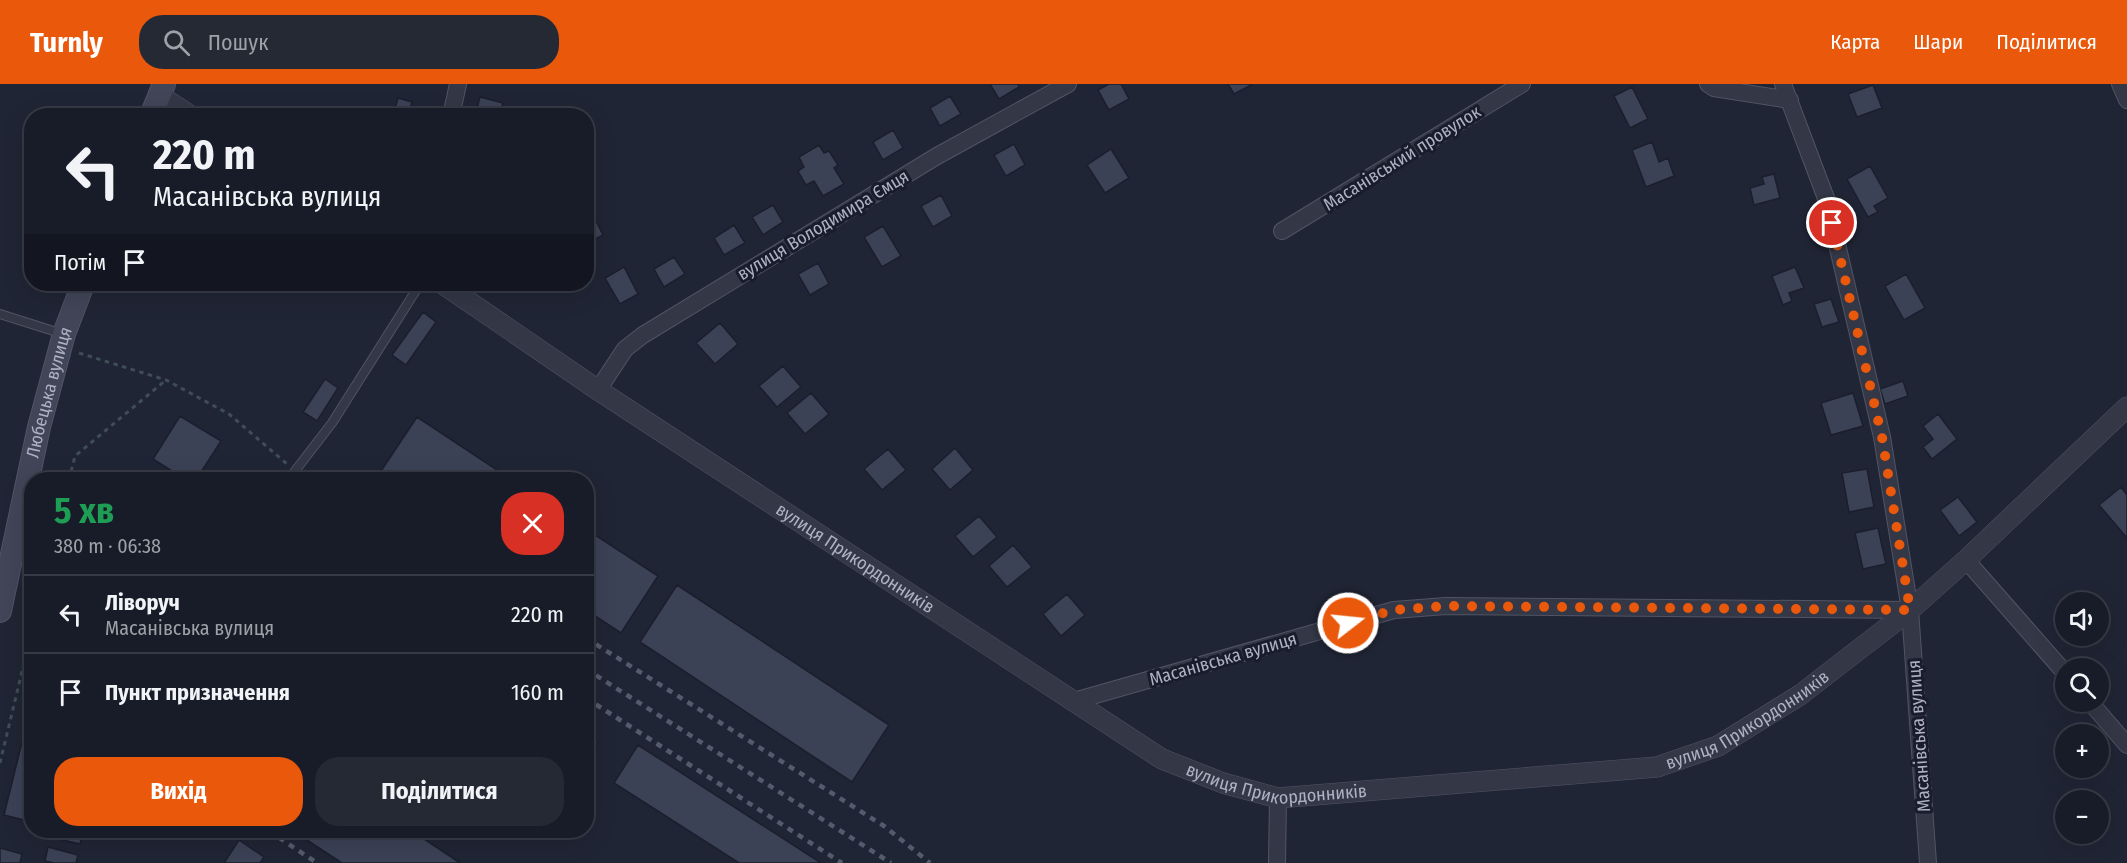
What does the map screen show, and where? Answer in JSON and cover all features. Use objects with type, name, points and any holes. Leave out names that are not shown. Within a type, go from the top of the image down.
[{"type":"main road","name":"Любецька вулиця","points":[[29,472],[62,341],[80,291]]},
{"type":"main road","name":"Любецька вулиця","points":[[0,611],[24,498]]},
{"type":"street","points":[[453,108],[458,84]]},
{"type":"street","name":"вулиця Володимира Ємця","points":[[598,390],[625,349],[643,334],[937,156],[1068,84]]},
{"type":"street","name":"Масанівський провулок","points":[[1282,231],[1522,84]]},
{"type":"street","points":[[1708,84],[1714,88],[1790,100]]},
{"type":"street","name":"Масанівська вулиця","points":[[1783,84],[1827,201],[1882,437],[1910,610],[1928,863]]},
{"type":"street","points":[[2120,84],[2127,100]]},
{"type":"street","points":[[158,98],[176,108]]},
{"type":"street","name":"вулиця Прикордонників","points":[[453,291],[598,390],[1162,759],[1223,783],[1278,798],[1658,767],[1718,746],[1790,702],[1910,610],[2127,407]]},
{"type":"street","points":[[1966,560],[2055,661]]},
{"type":"street","name":"Масанівська вулиця","points":[[1074,701],[1394,610],[1446,606],[1910,610]]},
{"type":"street","points":[[2099,712],[2127,745]]},
{"type":"street","points":[[1277,863],[1278,798]]},
{"type":"lane","points":[[296,471],[332,423],[416,291]]},
{"type":"lane","points":[[0,314],[62,341]]},
{"type":"path","points":[[62,341],[166,380],[229,414],[296,471]]},
{"type":"path","points":[[71,472],[75,456],[166,380]]},
{"type":"path","points":[[0,763],[24,663]]},
{"type":"building","points":[[990,84],[1018,84],[1019,87],[999,99]]},
{"type":"building","points":[[1109,84],[1121,84],[1129,99],[1109,110],[1098,90]]},
{"type":"building","points":[[1228,84],[1253,84],[1234,94]]},
{"type":"building","points":[[1873,85],[1882,108],[1857,117],[1848,94]]},
{"type":"building","points":[[1632,87],[1648,119],[1630,128],[1614,96]]},
{"type":"building","points":[[950,96],[961,114],[940,126],[930,108]]},
{"type":"building","points":[[480,97],[503,103],[501,108],[477,108]]},
{"type":"building","points":[[398,98],[412,102],[410,108],[395,108]]},
{"type":"building","points":[[893,130],[903,148],[883,160],[873,142]]},
{"type":"building","points":[[1652,142],[1659,162],[1668,158],[1674,176],[1646,187],[1632,150]]},
{"type":"building","points":[[1014,144],[1025,165],[1006,176],[994,155]]},
{"type":"building","points":[[819,145],[824,153],[829,151],[838,165],[834,168],[844,184],[823,196],[814,181],[806,185],[798,171],[804,167],[799,157]]},
{"type":"building","points":[[1111,149],[1129,178],[1105,193],[1087,165]]},
{"type":"building","points":[[1870,166],[1888,198],[1874,206],[1878,212],[1868,217],[1847,179]]},
{"type":"building","points":[[1774,174],[1780,198],[1754,205],[1750,188],[1764,184],[1762,177]]},
{"type":"building","points":[[941,195],[952,216],[933,227],[921,206]]},
{"type":"building","points":[[773,205],[783,222],[763,235],[752,217]]},
{"type":"building","points":[[594,217],[603,235],[594,240]]},
{"type":"building","points":[[734,225],[745,243],[724,255],[714,238]]},
{"type":"building","points":[[883,226],[901,256],[882,267],[864,237]]},
{"type":"building","points":[[674,257],[685,274],[664,287],[654,269]]},
{"type":"building","points":[[818,263],[829,284],[810,295],[798,274]]},
{"type":"building","points":[[624,267],[638,294],[620,304],[605,278]]},
{"type":"building","points":[[1795,267],[1804,288],[1789,293],[1792,301],[1783,305],[1772,276]]},
{"type":"building","points":[[1906,274],[1925,308],[1904,320],[1885,286]]},
{"type":"building","points":[[1831,299],[1839,322],[1822,327],[1814,304]]},
{"type":"building","points":[[423,312],[436,322],[406,365],[392,355]]},
{"type":"building","points":[[720,323],[738,344],[715,364],[696,343]]},
{"type":"building","points":[[783,366],[801,387],[777,407],[759,386]]},
{"type":"building","points":[[325,379],[338,388],[317,421],[303,412]]},
{"type":"building","points":[[1903,381],[1908,396],[1885,404],[1880,389]]},
{"type":"building","points":[[811,393],[829,414],[805,434],[787,413]]},
{"type":"building","points":[[1853,393],[1863,426],[1831,435],[1821,403]]},
{"type":"building","points":[[1938,414],[1957,439],[1932,459],[1923,447],[1933,439],[1923,426]]},
{"type":"building","points":[[180,416],[221,441],[201,472],[173,472],[153,459]]},
{"type":"building","points":[[417,417],[500,472],[380,472]]},
{"type":"building","points":[[955,448],[973,470],[950,490],[932,469]]},
{"type":"building","points":[[888,449],[906,470],[882,490],[864,469]]},
{"type":"building","points":[[1867,469],[1874,507],[1849,512],[1842,473]]},
{"type":"building","points":[[2121,487],[2127,495],[2127,538],[2099,505]]},
{"type":"building","points":[[1958,497],[1977,522],[1959,536],[1940,510]]},
{"type":"building","points":[[979,516],[997,537],[973,557],[955,536]]},
{"type":"building","points":[[1878,528],[1886,564],[1863,569],[1855,533]]},
{"type":"building","points":[[594,534],[658,576],[621,633],[594,615]]},
{"type":"building","points":[[1013,545],[1032,567],[1007,587],[989,566]]},
{"type":"building","points":[[677,585],[889,725],[852,782],[640,642]]},
{"type":"building","points":[[1067,594],[1085,615],[1061,636],[1043,614]]},
{"type":"building","points":[[24,734],[24,820],[4,815]]},
{"type":"building","points":[[638,745],[821,863],[739,863],[614,783]]},
{"type":"building","points":[[54,838],[81,838],[80,844]]},
{"type":"building","points":[[304,838],[422,838],[460,863],[342,863]]},
{"type":"building","points":[[239,840],[264,857],[260,863],[224,863]]},
{"type":"building","points":[[48,847],[78,855],[76,863],[45,861]]},
{"type":"building","points":[[0,848],[22,854],[20,863],[0,863]]},
{"type":"railway","points":[[594,643],[884,826],[930,863]]},
{"type":"railway","points":[[594,674],[891,863]]},
{"type":"railway","points":[[594,703],[842,863]]},
{"type":"railway","points":[[280,838],[317,863]]},
{"type":"route","points":[[1348,623],[1394,610],[1446,606],[1910,610],[1882,437],[1832,223]]}]
